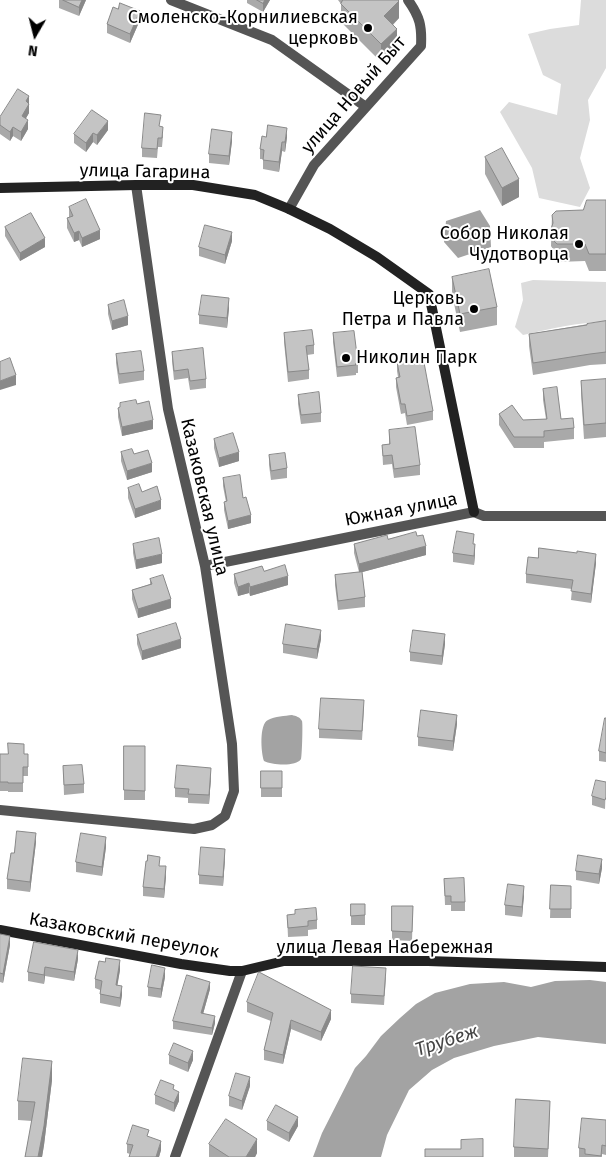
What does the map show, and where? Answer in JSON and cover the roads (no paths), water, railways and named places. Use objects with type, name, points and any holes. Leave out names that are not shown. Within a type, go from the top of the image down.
[{"type":"street","points":[[171,0],[272,40],[366,107]]},
{"type":"street","name":"улица Новый Быт","points":[[289,209],[314,165],[421,46],[422,30],[416,11],[408,0]]},
{"type":"street","name":"Казаковская улица","points":[[0,810],[194,829],[212,826],[225,816],[234,791],[232,744],[205,566],[168,410],[136,185]]},
{"type":"street","name":"улица Гагарина","points":[[0,188],[193,185],[256,195],[330,229],[377,257],[429,294],[474,512]]},
{"type":"street","name":"Южная улица","points":[[205,566],[474,512],[484,516],[606,516]]},
{"type":"street","name":"Казаковский переулок","points":[[0,930],[181,964],[242,971]]},
{"type":"street","name":"улица Левая Набережная","points":[[242,971],[284,961],[428,961],[606,967]]},
{"type":"street","points":[[175,1157],[242,971]]},
{"type":"water","points":[[480,210],[490,226],[491,247],[458,258],[444,242],[446,221]]},
{"type":"water","points":[[292,715],[302,721],[301,759],[298,762],[289,764],[264,761],[262,733],[265,723],[274,718]]},
{"type":"water","name":"Трубеж","points":[[590,980],[606,982],[606,1044],[538,1037],[494,1046],[454,1058],[432,1070],[409,1090],[387,1135],[381,1157],[313,1157],[322,1133],[355,1068],[381,1036],[416,1004],[435,993],[470,984],[504,982],[531,987],[555,981]]},
{"type":"place","name":"Смоленско-Корнилиевская церковь","points":[[368,28]]},
{"type":"place","name":"Собор Николая Чудотворца","points":[[579,244]]},
{"type":"place","name":"Церковь Петра и Павла","points":[[474,309]]},
{"type":"place","name":"Николин Парк","points":[[346,358]]}]
